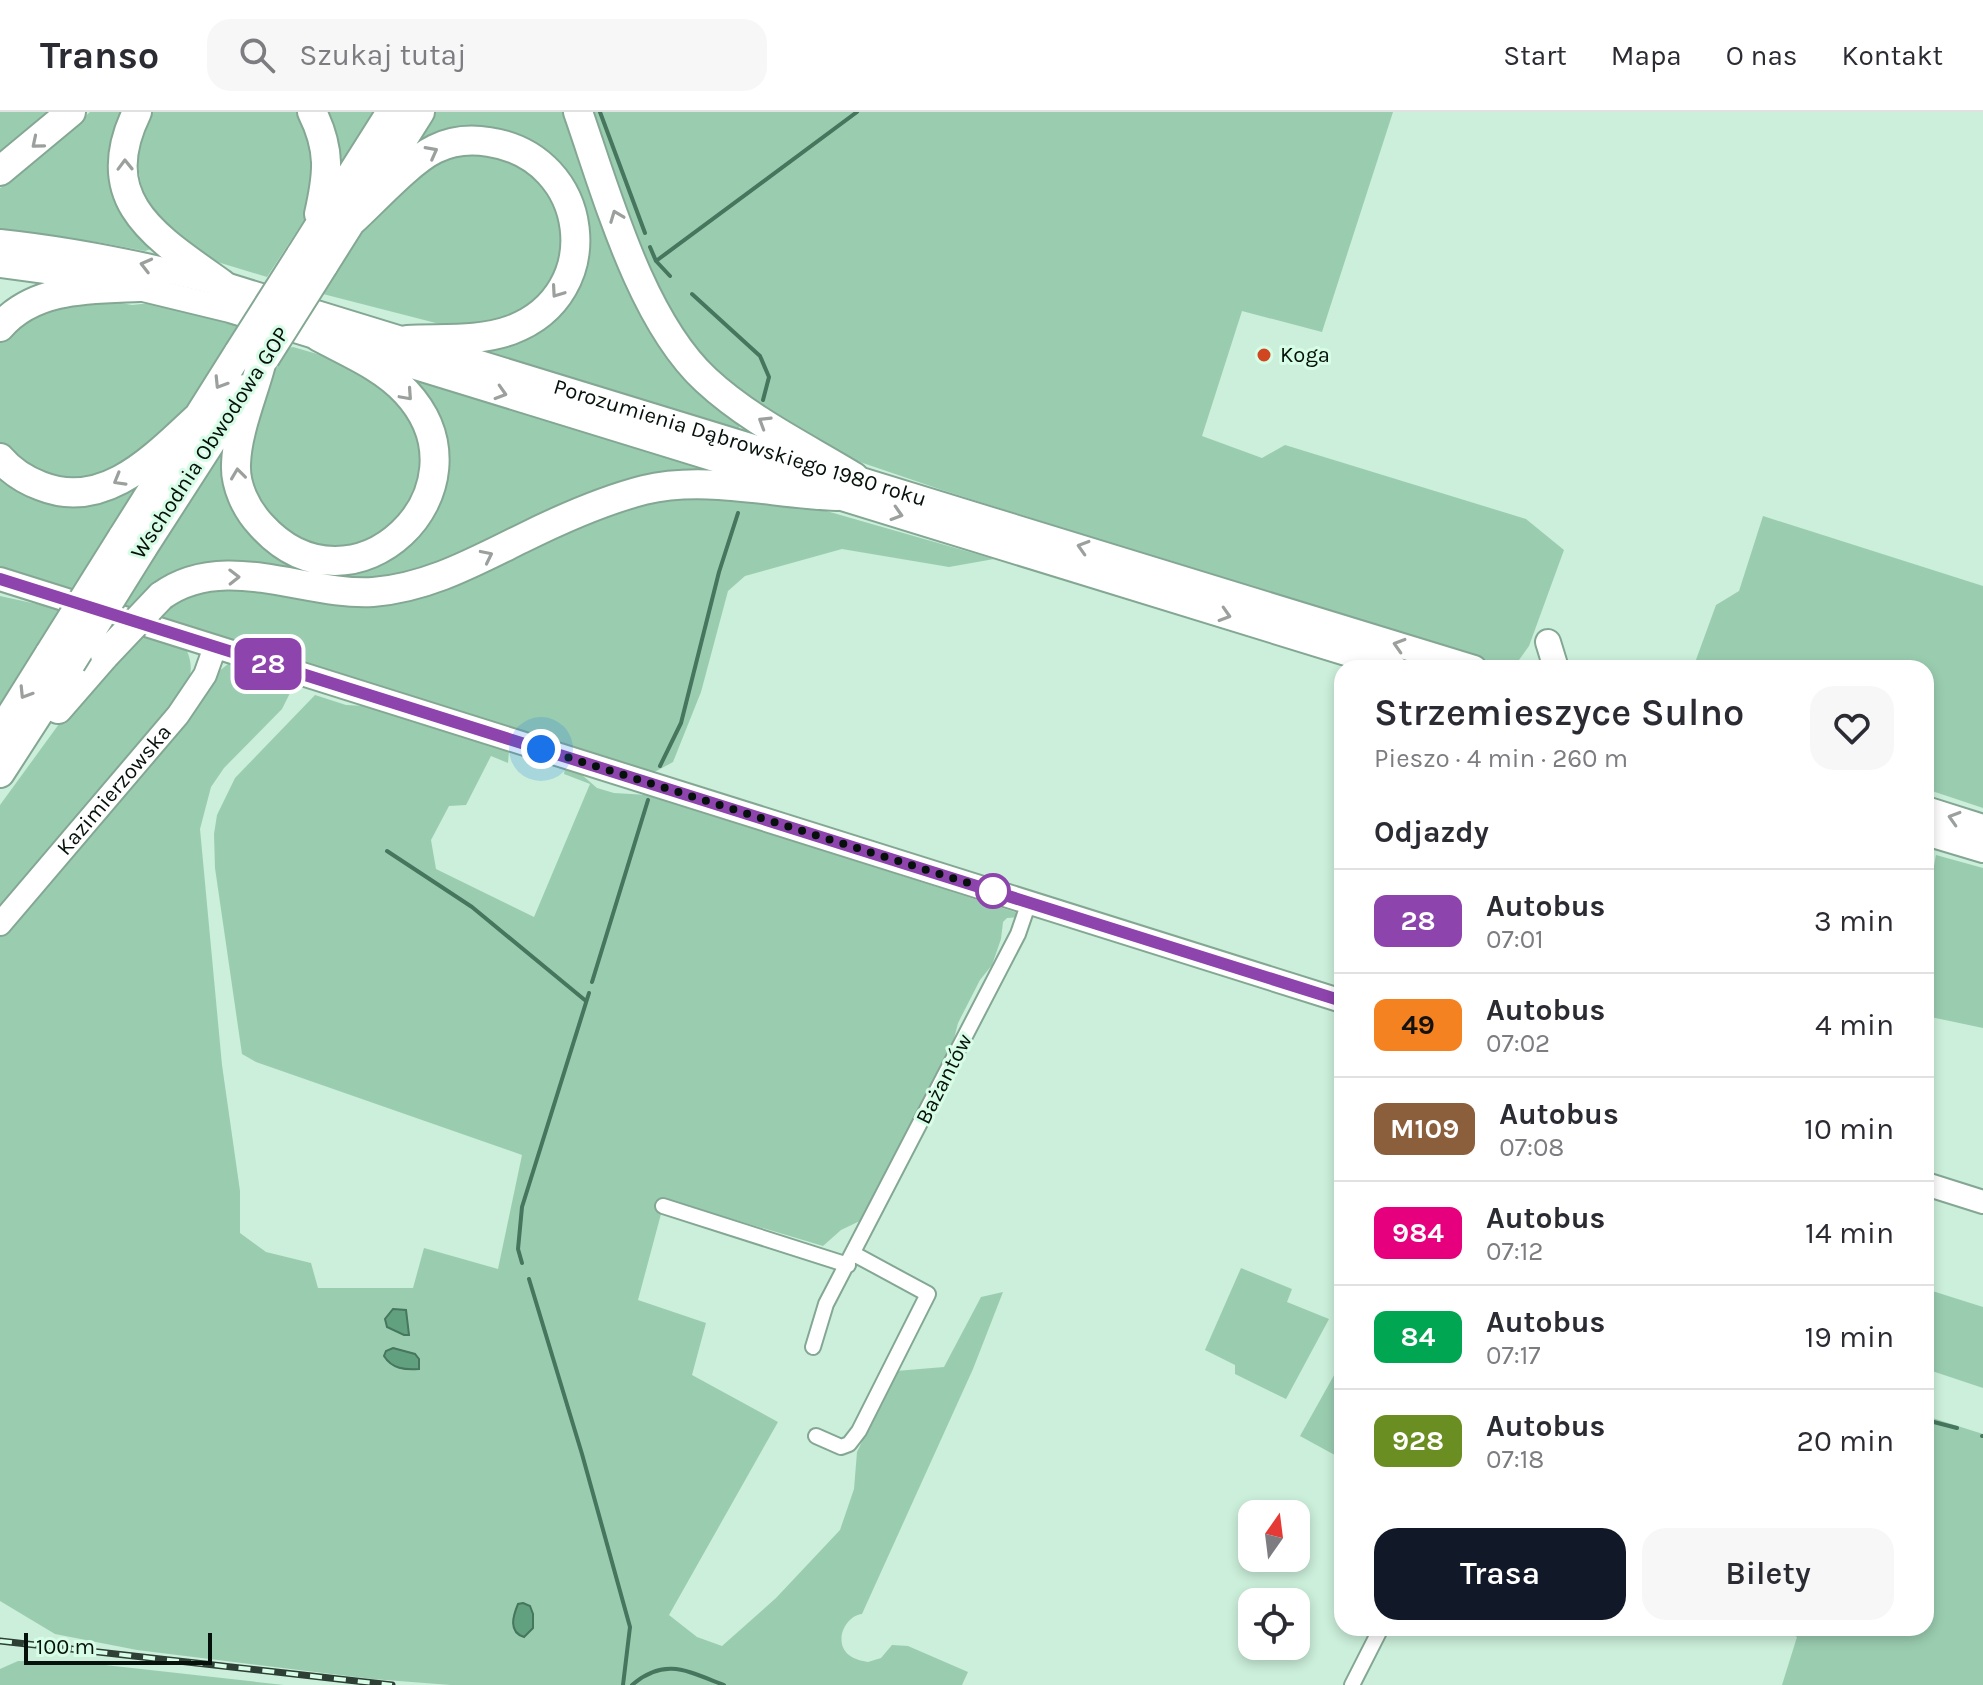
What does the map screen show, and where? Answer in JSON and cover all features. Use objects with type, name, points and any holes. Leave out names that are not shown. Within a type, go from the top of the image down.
[{"type":"highway","points":[[0,171],[71,112]]},
{"type":"highway","points":[[137,112],[129,128],[123,159],[130,200],[156,237],[222,284]]},
{"type":"highway","points":[[312,112],[326,149],[328,168],[316,231]]},
{"type":"highway","name":"Wschodnia Obwodowa GOP","points":[[311,261],[316,231],[391,112]]},
{"type":"highway","name":"Wschodnia Obwodowa GOP","points":[[0,773],[10,739],[132,544],[255,358],[311,261],[352,221],[420,112]]},
{"type":"highway","points":[[578,112],[637,272],[662,322],[680,349],[705,379],[846,486]]},
{"type":"highway","points":[[352,221],[422,157],[449,144],[468,141],[497,143],[538,161],[557,181],[570,202],[576,229],[572,264],[561,290],[533,318],[500,334],[407,340]]},
{"type":"highway","points":[[0,327],[21,308],[55,294],[82,289],[139,287]]},
{"type":"highway","points":[[255,358],[236,464],[238,483],[255,519],[281,545],[312,559],[342,561],[384,547],[413,525],[432,480],[430,432],[417,406],[392,379],[319,337]]},
{"type":"highway","name":"Wschodnia Obwodowa GOP","points":[[132,544],[201,414],[255,358]]},
{"type":"highway","points":[[0,458],[9,468],[44,487],[59,492],[87,493],[123,479],[151,460],[201,414]]},
{"type":"highway","points":[[10,739],[50,718],[161,596],[181,583],[203,578],[264,577],[357,592],[405,587],[487,557],[584,510],[669,485],[706,485],[797,495],[846,486]]},
{"type":"main road","name":"Porozumienia Dąbrowskiego 1980 roku","points":[[0,242],[62,248],[128,260],[222,284],[407,340],[1371,660]]},
{"type":"main road","name":"Porozumienia Dąbrowskiego 1980 roku","points":[[0,265],[71,273],[139,287],[846,486],[1446,660]]},
{"type":"main road","points":[[1548,642],[1554,660]]},
{"type":"main road","points":[[1934,812],[1983,827]]},
{"type":"main road","points":[[1934,835],[1983,850]]},
{"type":"street","points":[[0,579],[1334,998]]},
{"type":"street","name":"Kazimierzowska","points":[[0,924],[178,715],[205,675],[215,647]]},
{"type":"street","name":"Bażantów","points":[[813,1347],[826,1304],[1018,934],[1029,902]]},
{"type":"street","points":[[1934,1187],[1983,1202]]},
{"type":"street","points":[[663,1206],[851,1259],[928,1294],[859,1431],[849,1444],[841,1447],[816,1436]]},
{"type":"street","points":[[1352,1685],[1377,1636]]},
{"type":"shaded area","points":[[0,112],[60,112],[0,160]]},
{"type":"shaded area","points":[[90,112],[126,112],[122,122],[151,249],[145,251],[0,229],[0,188]]},
{"type":"shaded area","points":[[146,112],[303,112],[317,151],[312,208],[267,277],[201,257],[150,209],[142,189],[135,150]]},
{"type":"shaded area","points":[[321,112],[378,112],[338,182]]},
{"type":"shaded area","points":[[432,112],[570,112],[622,259],[740,418],[739,429],[469,346],[516,339],[585,240],[514,139],[400,166]]},
{"type":"shaded area","points":[[587,112],[1393,112],[1322,332],[1242,311],[1202,436],[1262,458],[1285,445],[1526,519],[1564,550],[1529,646],[1519,660],[1481,660],[942,490],[857,461],[814,442],[781,424],[700,360],[649,279]]},
{"type":"shaded area","points":[[447,151],[498,151],[555,186],[565,261],[531,312],[467,331],[323,294],[372,212]]},
{"type":"shaded area","points":[[95,298],[132,305],[150,303],[238,326],[176,424],[152,450],[83,485],[14,463],[0,443],[0,342],[13,326],[36,309]]},
{"type":"shaded area","points":[[288,348],[352,364],[368,373],[420,425],[422,492],[371,548],[297,546],[250,495],[244,453],[264,387]]},
{"type":"shaded area","points":[[392,368],[733,475],[684,474],[477,552],[377,583],[251,568],[130,611],[118,607],[234,426],[232,494],[331,570],[438,495]]},
{"type":"shaded area","points":[[0,469],[32,493],[154,469],[73,596],[0,573]]},
{"type":"shaded area","points":[[656,494],[795,502],[994,559],[949,567],[842,549],[745,576],[728,591],[701,692],[673,762],[649,775],[152,618],[173,597],[208,587],[349,598],[546,534]]},
{"type":"shaded area","points":[[1763,516],[1983,586],[1983,808],[1934,792],[1934,660],[1696,660],[1716,605],[1739,591]]},
{"type":"shaded area","points":[[0,596],[64,610],[0,709]]},
{"type":"shaded area","points":[[135,633],[187,651],[191,670],[181,699],[0,914],[0,805],[59,724]]},
{"type":"shaded area","points":[[228,664],[289,687],[291,691],[282,709],[224,768],[211,787],[200,829],[222,1065],[240,1191],[240,1233],[266,1252],[311,1263],[318,1288],[413,1288],[424,1248],[498,1269],[522,1155],[256,1062],[242,1054],[215,868],[217,815],[235,778],[315,695],[346,705],[366,706],[509,751],[508,763],[491,756],[466,805],[449,806],[431,840],[436,869],[534,917],[590,784],[564,774],[565,769],[582,775],[597,788],[614,793],[648,795],[1021,914],[1003,922],[992,965],[980,980],[958,1023],[949,1059],[866,1218],[841,1230],[823,1246],[665,1199],[638,1300],[706,1323],[692,1375],[778,1422],[669,1615],[697,1637],[722,1646],[776,1598],[840,1530],[854,1489],[857,1452],[896,1371],[944,1367],[981,1297],[1003,1292],[973,1369],[862,1614],[846,1624],[842,1637],[844,1650],[849,1655],[868,1662],[881,1658],[892,1645],[908,1646],[968,1672],[962,1685],[451,1685],[372,1679],[137,1650],[55,1634],[0,1601],[0,936],[218,672]]},
{"type":"shaded area","points":[[1936,855],[1983,868],[1983,1028],[1934,1018]]},
{"type":"shaded area","points":[[1241,1268],[1292,1289],[1287,1302],[1329,1319],[1286,1399],[1235,1374],[1235,1365],[1205,1350]]},
{"type":"shaded area","points":[[1934,1292],[1983,1307],[1983,1388],[1934,1372]]},
{"type":"shaded area","points":[[393,1309],[406,1310],[409,1335],[387,1327],[385,1319]]},
{"type":"shaded area","points":[[393,1348],[415,1354],[419,1359],[419,1369],[404,1369],[391,1364],[384,1356],[386,1351]]},
{"type":"shaded area","points":[[1334,1375],[1334,1455],[1300,1436]]},
{"type":"shaded area","points":[[1934,1419],[1983,1434],[1983,1685],[1782,1685],[1797,1637],[1934,1636]]},
{"type":"shaded area","points":[[518,1604],[530,1606],[533,1614],[533,1628],[524,1637],[519,1635],[513,1623]]},
{"type":"shaded area","points":[[18,1661],[69,1661],[284,1685],[0,1685],[0,1669]]},
{"type":"waterway","points":[[600,112],[645,233]]},
{"type":"waterway","points":[[670,276],[656,261],[857,112]]},
{"type":"waterway","points":[[650,247],[656,261]]},
{"type":"waterway","points":[[692,294],[760,356],[769,377],[763,400]]},
{"type":"waterway","points":[[660,766],[681,723],[719,572],[738,513]]},
{"type":"waterway","points":[[592,982],[648,800]]},
{"type":"waterway","points":[[387,851],[472,907],[586,1001]]},
{"type":"waterway","points":[[522,1263],[518,1249],[522,1207],[589,993]]},
{"type":"waterway","points":[[529,1279],[630,1627],[623,1685]]},
{"type":"waterway","points":[[1934,1422],[1957,1428]]},
{"type":"waterway","points":[[632,1685],[644,1676],[666,1669],[687,1671],[724,1685]]},
{"type":"railway","points":[[0,1641],[392,1685]]},
{"type":"bus line","name":"28","points":[[0,579],[1334,998]]},
{"type":"place","name":"Koga","points":[[1264,355]]},
{"type":"route","points":[[541,749],[997,892],[993,891]]}]
